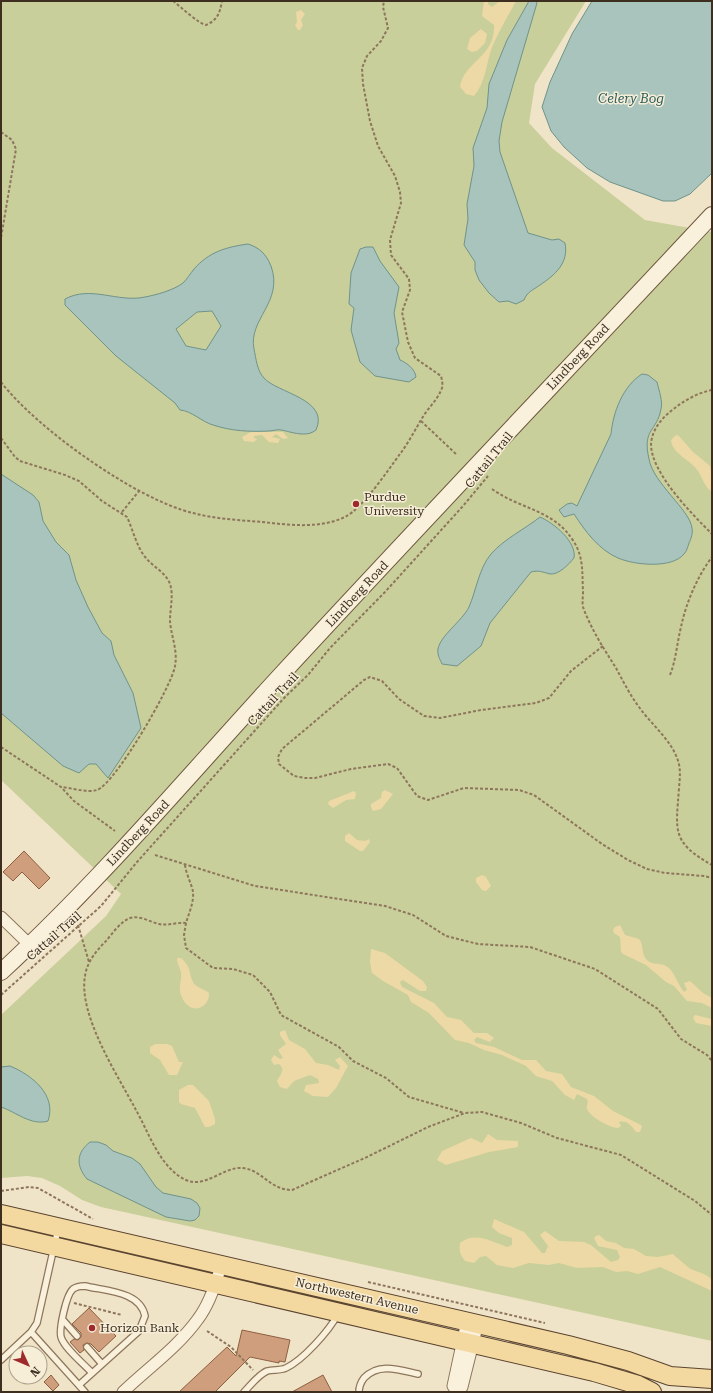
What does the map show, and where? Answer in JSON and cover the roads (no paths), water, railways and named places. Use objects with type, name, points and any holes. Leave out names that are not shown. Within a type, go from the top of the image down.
[{"type":"main road","name":"Lindberg Road","points":[[1,972],[74,902],[143,829],[284,672],[712,216]]},
{"type":"main road","name":"Northwestern Avenue","points":[[1,1214],[472,1322],[628,1361],[670,1376],[712,1379]]},
{"type":"main road","name":"Northwestern Avenue","points":[[1,1234],[338,1314],[594,1372],[638,1385],[652,1392]]},
{"type":"main road","points":[[692,1392],[697,1387],[712,1379]]},
{"type":"street","points":[[1,917],[30,945]]},
{"type":"street","points":[[127,1391],[199,1319],[216,1285],[221,1265]]},
{"type":"street","points":[[457,1392],[453,1386],[468,1343],[472,1322]]},
{"type":"lane","points":[[1,1360],[31,1332],[37,1323],[59,1227]]},
{"type":"lane","points":[[79,1385],[142,1327],[145,1316],[144,1309],[130,1297],[85,1286],[74,1289],[67,1302],[61,1337],[65,1344],[92,1373]]},
{"type":"lane","points":[[244,1392],[267,1372],[286,1368],[301,1357],[332,1325],[338,1314]]},
{"type":"lane","points":[[63,1320],[77,1336]]},
{"type":"lane","points":[[31,1332],[85,1392]]},
{"type":"lane","points":[[87,1347],[102,1364]]},
{"type":"lane","points":[[359,1392],[359,1387],[362,1380],[377,1369],[386,1368],[418,1374]]},
{"type":"water","points":[[529,1],[536,1],[537,3],[502,122],[499,141],[500,152],[528,233],[552,240],[559,239],[565,243],[566,250],[563,262],[556,273],[529,293],[524,300],[516,304],[508,301],[499,302],[489,293],[479,280],[475,270],[475,262],[464,245],[468,219],[467,204],[474,166],[473,148],[487,108],[489,84],[507,40]]},
{"type":"water","name":"Celery Bog","points":[[592,1],[712,1],[712,173],[690,194],[675,201],[663,201],[610,182],[587,168],[564,147],[551,131],[542,107],[550,82],[572,34]]},
{"type":"water","points":[[248,244],[256,247],[262,252],[271,266],[274,279],[270,300],[256,328],[254,338],[254,349],[258,368],[264,378],[300,398],[316,411],[318,419],[316,430],[308,434],[280,430],[234,430],[209,424],[189,412],[180,410],[175,403],[116,356],[65,305],[65,299],[75,295],[95,294],[135,298],[165,292],[183,283],[200,263],[212,254]],"holes":[[[212,311],[221,326],[206,350],[186,346],[176,329],[197,312]]]},
{"type":"water","points":[[373,247],[380,261],[399,287],[394,313],[399,343],[396,349],[400,360],[414,371],[416,377],[409,382],[375,376],[360,362],[351,330],[354,308],[349,304],[351,273],[360,249]]},
{"type":"water","points":[[642,374],[648,375],[657,382],[662,403],[659,416],[647,441],[649,459],[657,477],[690,521],[692,530],[687,550],[684,554],[678,559],[662,564],[643,564],[611,555],[593,539],[574,514],[564,517],[559,510],[567,504],[572,503],[577,506],[611,434],[614,417],[620,400],[629,385]]},
{"type":"water","points":[[1,474],[33,495],[39,502],[43,521],[56,542],[69,555],[76,580],[88,607],[102,633],[111,641],[114,655],[133,693],[141,728],[108,778],[96,764],[89,764],[79,773],[63,766],[1,713]]},
{"type":"water","points":[[540,517],[558,528],[568,540],[574,552],[574,558],[564,569],[557,573],[550,574],[538,571],[531,572],[490,623],[481,646],[457,666],[442,664],[438,653],[440,644],[469,607],[483,566],[491,554],[502,544]]},
{"type":"water","points":[[10,1066],[26,1075],[41,1087],[49,1103],[50,1112],[48,1121],[36,1122],[1,1107],[1,1067]]},
{"type":"water","points":[[90,1142],[98,1142],[106,1145],[113,1151],[132,1158],[140,1164],[156,1187],[163,1193],[191,1199],[197,1203],[200,1208],[199,1216],[195,1220],[190,1221],[166,1217],[87,1179],[83,1174],[79,1160],[85,1146]]},
{"type":"place","name":"Purdue University","points":[[356,504]]},
{"type":"place","name":"Horizon Bank","points":[[92,1328]]}]
